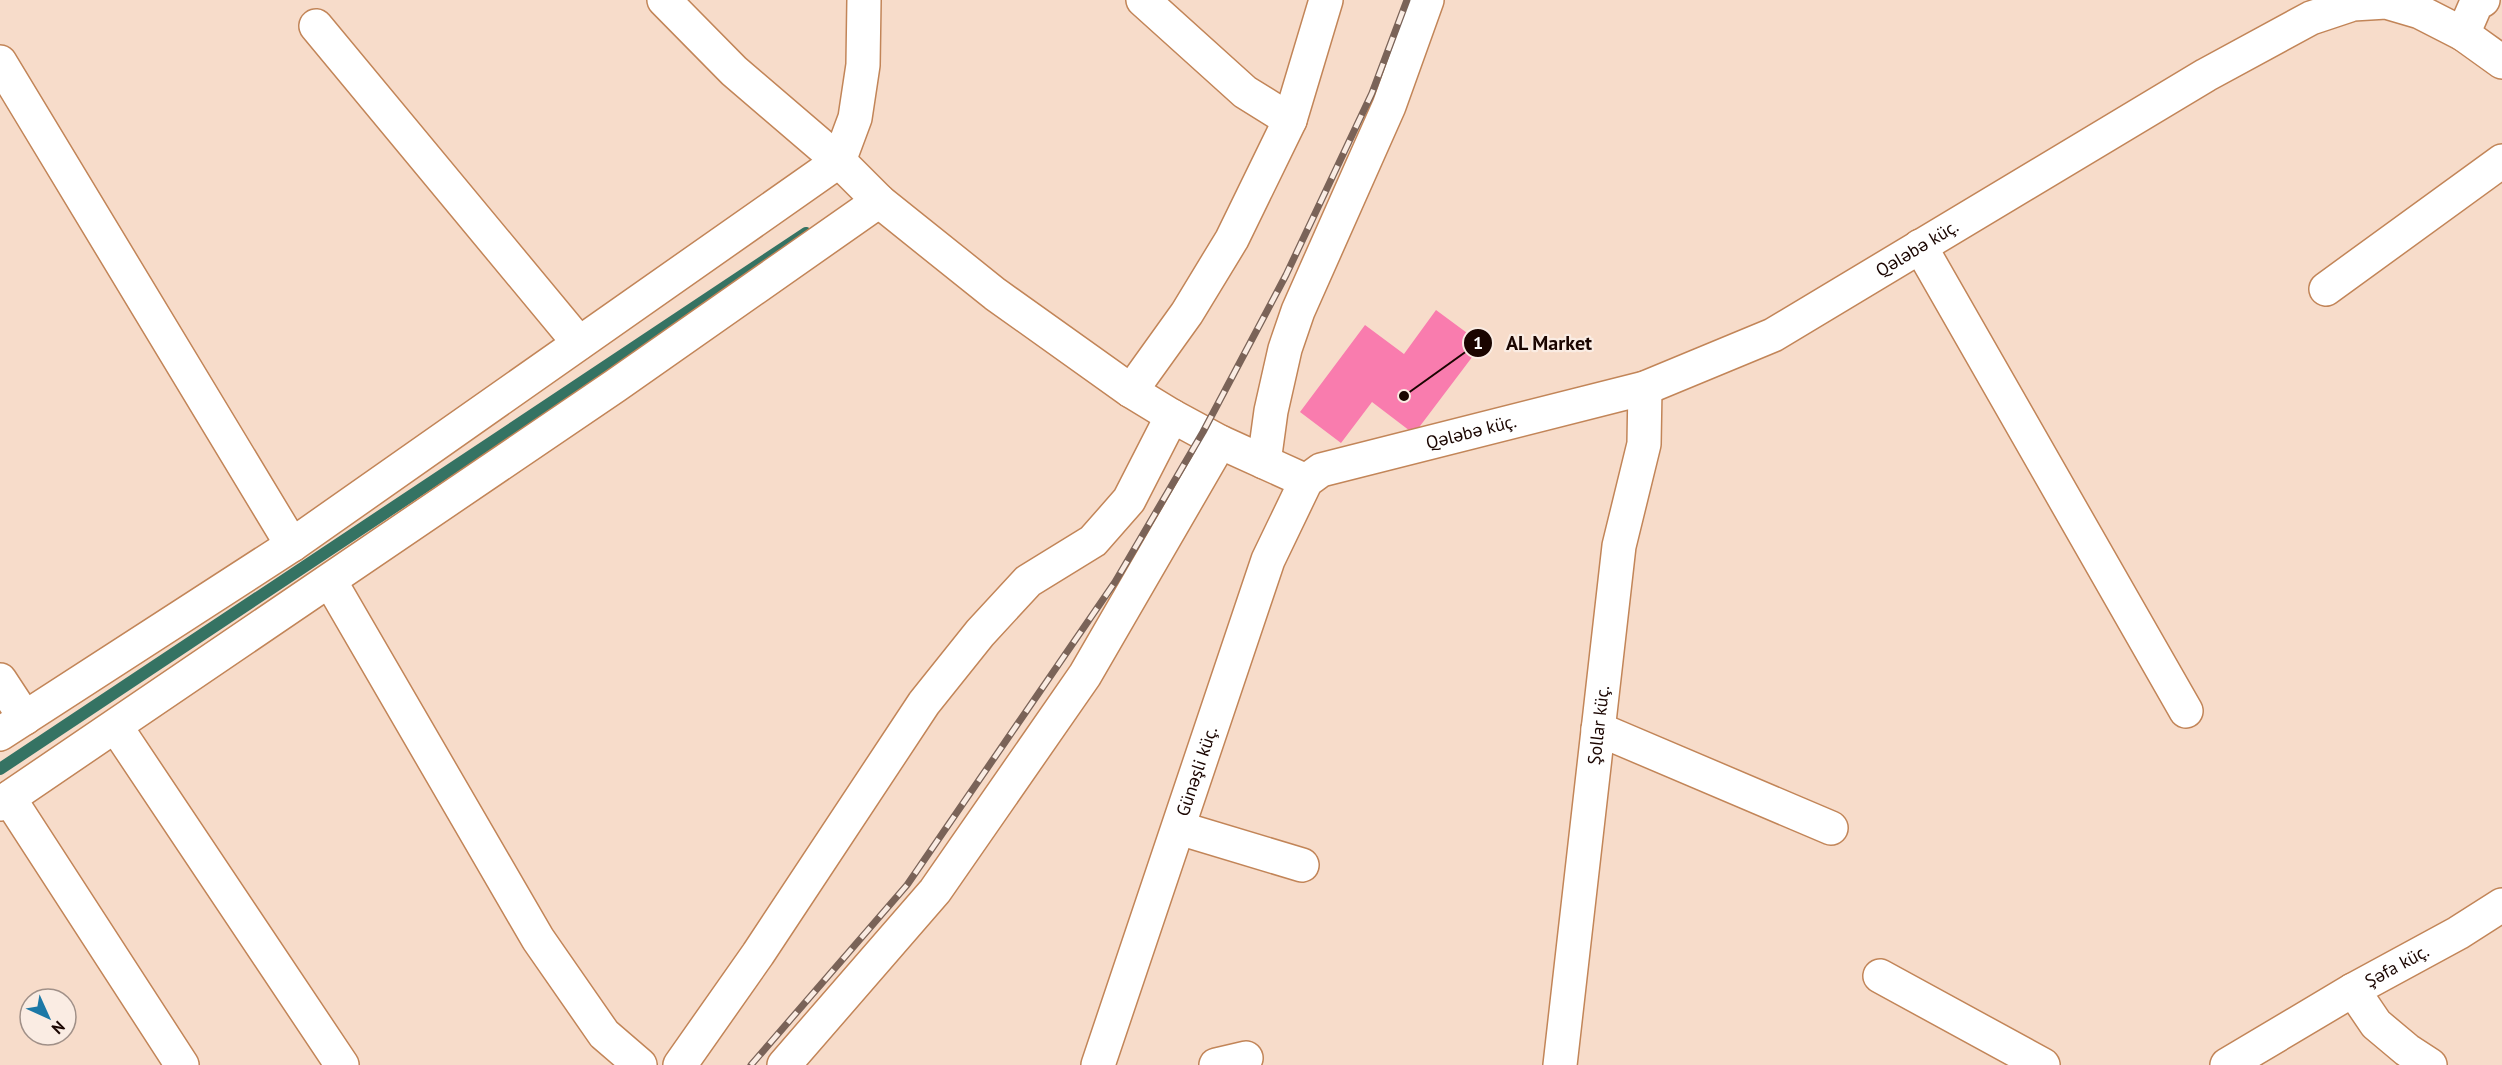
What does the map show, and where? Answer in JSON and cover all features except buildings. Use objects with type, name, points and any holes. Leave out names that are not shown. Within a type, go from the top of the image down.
[{"type":"street","points":[[664,0],[734,71],[838,160],[879,201],[995,294],[1131,391],[1172,416],[1220,442],[1306,481]]},
{"type":"street","points":[[0,680],[12,726],[292,545],[838,160],[855,117],[863,65],[864,0]]},
{"type":"street","points":[[1143,0],[1245,92],[1290,120]]},
{"type":"street","points":[[1131,391],[1187,313],[1232,239],[1290,120],[1326,0]]},
{"type":"street","points":[[1264,462],[1271,411],[1285,350],[1295,321],[1389,106],[1427,0]]},
{"type":"street","points":[[2463,34],[2476,4],[2483,0]]},
{"type":"street","name":"Qələbə küç.","points":[[1306,481],[1321,470],[1644,388],[1773,335],[2206,75],[2311,18],[2353,4],[2385,1],[2420,12],[2463,34],[2502,62]]},
{"type":"street","points":[[316,26],[579,343]]},
{"type":"street","points":[[0,62],[292,545]]},
{"type":"street","points":[[2326,289],[2502,161]]},
{"type":"street","points":[[183,1065],[5,801],[330,581],[879,201]]},
{"type":"street","points":[[1920,246],[2186,711]]},
{"type":"street","name":"Şollar küç.","points":[[1560,1065],[1619,546],[1644,444],[1644,388]]},
{"type":"street","points":[[680,1065],[758,954],[924,703],[980,633],[1028,581],[1093,541],[1129,500],[1172,416]]},
{"type":"street","points":[[784,1065],[935,891],[1085,675],[1220,442]]},
{"type":"street","name":"Günəşli küç.","points":[[1099,1065],[1268,560],[1306,481]]},
{"type":"street","points":[[330,581],[538,939],[604,1034],[640,1065]]},
{"type":"street","points":[[116,727],[342,1065]]},
{"type":"street","points":[[1598,729],[1831,828]]},
{"type":"street","points":[[1179,828],[1302,865]]},
{"type":"street","name":"Şəfa küç.","points":[[2430,1065],[2376,1024],[2353,990],[2458,933],[2502,905]]},
{"type":"street","points":[[1880,976],[2043,1065]]},
{"type":"street","points":[[2227,1065],[2353,990]]},
{"type":"waterway","points":[[0,769],[806,233]]},
{"type":"railway","points":[[751,1065],[907,885],[1115,582],[1203,432],[1286,275],[1372,93],[1407,0]]},
{"type":"place","name":"AL Market","points":[[1404,396]]}]
